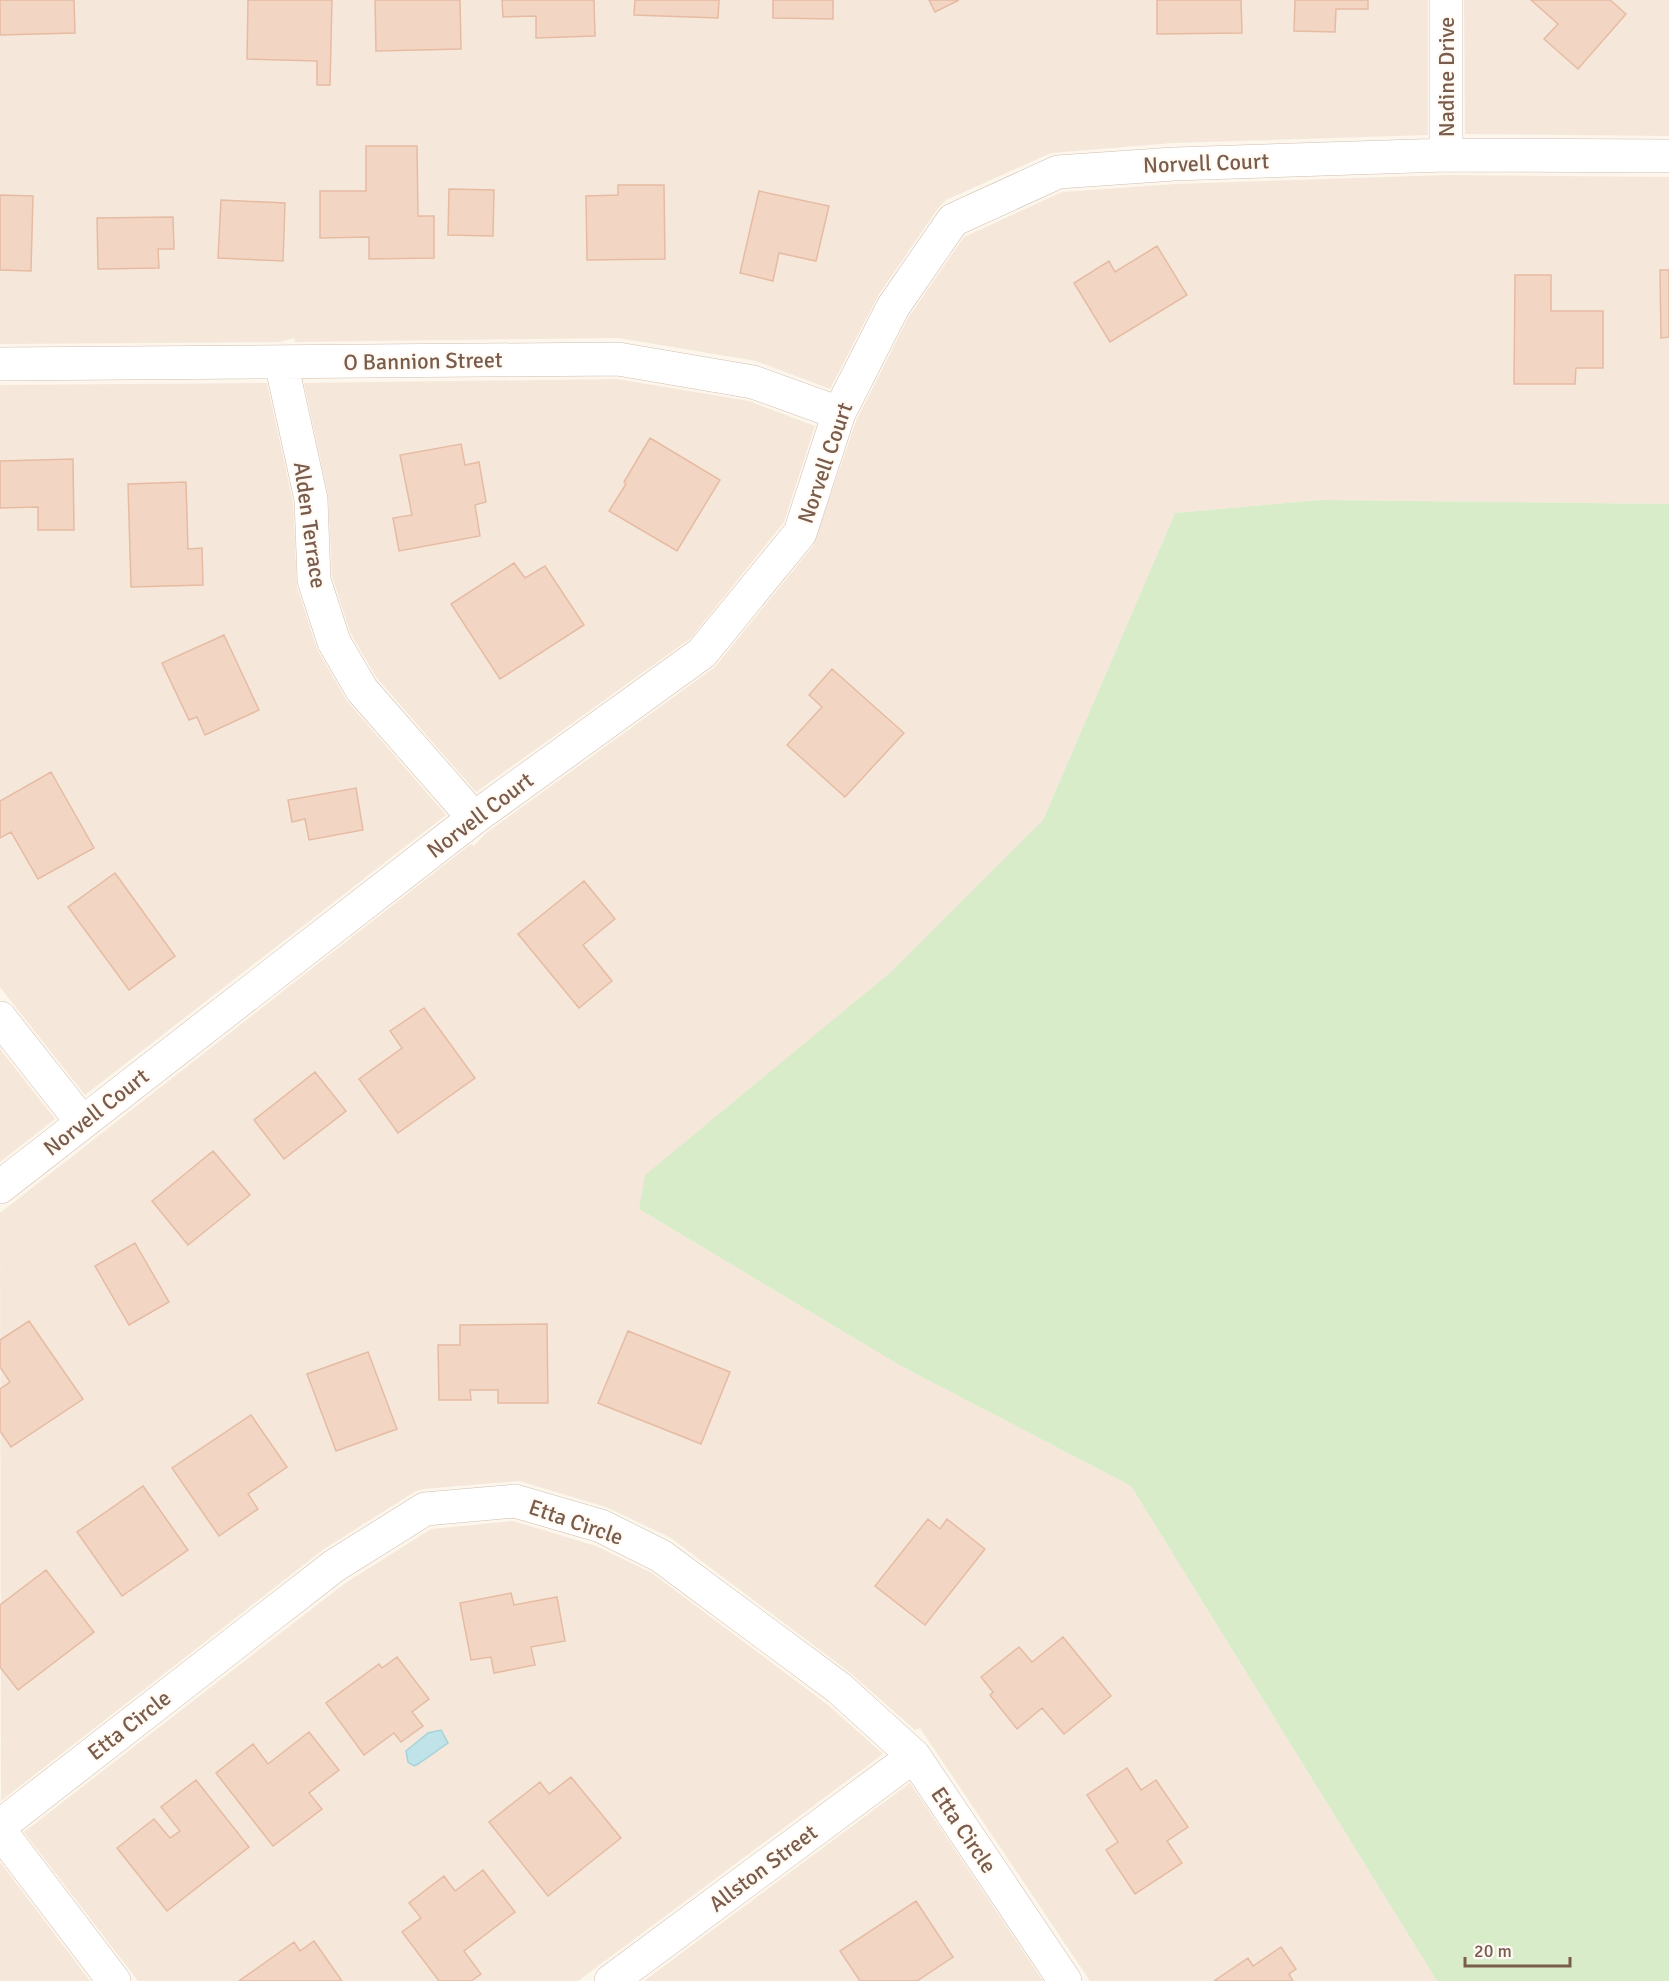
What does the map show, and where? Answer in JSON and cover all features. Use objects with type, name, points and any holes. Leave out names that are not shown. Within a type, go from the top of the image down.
[{"type":"street","name":"Nadine Drive","points":[[1446,0],[1446,155]]},
{"type":"street","name":"Norvell Court","points":[[0,1187],[474,818],[702,653],[800,533],[839,413],[893,307],[953,220],[1058,172],[1174,164],[1446,155],[1669,156]]},
{"type":"street","name":"O Bannion Street","points":[[0,364],[618,359],[753,382],[839,413]]},
{"type":"street","name":"Alden Terrace","points":[[281,362],[311,499],[314,580],[334,642],[362,690],[474,818]]},
{"type":"street","points":[[0,1018],[82,1122]]},
{"type":"street","name":"Etta Circle","points":[[0,1826],[334,1566],[425,1509],[515,1501],[601,1526],[661,1556],[838,1688],[914,1756],[1065,1981]]},
{"type":"street","name":"Allston Street","points":[[611,1981],[914,1756]]},
{"type":"street","points":[[0,1831],[114,1981]]},
{"type":"shaded area","points":[[0,0],[1428,0],[1428,135],[1173,143],[1051,153],[946,200],[939,207],[879,294],[830,389],[756,361],[618,338],[295,342],[294,338],[279,342],[0,344]]},
{"type":"shaded area","points":[[1464,0],[1669,0],[1669,136],[1465,134]]},
{"type":"shaded area","points":[[1447,175],[1669,177],[1669,504],[1320,500],[1175,513],[1043,820],[891,972],[639,1209],[901,1366],[1131,1486],[1437,1981],[1090,1981],[920,1728],[915,1730],[848,1671],[671,1538],[606,1507],[519,1481],[416,1491],[324,1549],[1,1801],[0,1213],[471,844],[474,846],[485,834],[715,667],[813,546],[856,421],[908,318],[964,237],[1062,192],[1175,184]]},
{"type":"shaded area","points":[[617,379],[749,401],[815,426],[784,522],[691,638],[476,792],[376,677],[350,632],[332,576],[328,495],[304,383]]},
{"type":"shaded area","points":[[267,383],[293,502],[297,587],[317,649],[347,701],[446,815],[85,1095],[0,987],[0,385]]},
{"type":"shaded area","points":[[0,1049],[55,1119],[0,1162]]},
{"type":"shaded area","points":[[513,1521],[596,1546],[652,1573],[828,1705],[883,1754],[578,1981],[138,1981],[24,1832],[344,1584],[431,1529]]},
{"type":"shaded area","points":[[910,1783],[1043,1981],[644,1981]]},
{"type":"shaded area","points":[[0,1862],[90,1981],[0,1981]]},
{"type":"green space","points":[[1320,500],[1669,504],[1669,1981],[1437,1981],[1131,1486],[901,1366],[639,1209],[645,1175],[891,972],[1043,820],[1175,513]]},
{"type":"water","points":[[441,1730],[448,1743],[414,1766],[408,1762],[406,1751],[428,1733]]},
{"type":"building","points":[[0,0],[74,0],[75,33],[0,35]]},
{"type":"building","points":[[248,0],[332,0],[330,85],[317,85],[317,61],[247,59]]},
{"type":"building","points":[[375,0],[460,0],[461,49],[376,51]]},
{"type":"building","points":[[502,0],[594,0],[595,36],[536,38],[536,16],[503,17]]},
{"type":"building","points":[[635,0],[719,0],[718,18],[634,15]]},
{"type":"building","points":[[773,0],[833,0],[833,19],[773,18]]},
{"type":"building","points":[[929,0],[959,0],[935,12]]},
{"type":"building","points":[[1157,0],[1241,0],[1242,33],[1157,34]]},
{"type":"building","points":[[1295,0],[1368,0],[1368,9],[1336,9],[1335,32],[1294,31]]},
{"type":"building","points":[[1531,0],[1610,0],[1626,14],[1578,69],[1544,39],[1558,24]]},
{"type":"building","points":[[366,146],[417,146],[418,216],[434,216],[434,258],[369,259],[369,237],[320,238],[320,191],[366,191]]},
{"type":"building","points":[[618,185],[664,185],[665,259],[587,260],[586,196],[618,195]]},
{"type":"building","points":[[449,189],[494,190],[493,236],[448,235]]},
{"type":"building","points":[[759,191],[829,206],[816,261],[779,253],[773,281],[740,273]]},
{"type":"building","points":[[0,195],[33,196],[31,271],[0,270]]},
{"type":"building","points":[[221,200],[285,203],[283,261],[218,258]]},
{"type":"building","points":[[173,217],[174,249],[158,249],[159,268],[98,269],[97,218]]},
{"type":"building","points":[[1157,246],[1187,295],[1110,342],[1074,283],[1109,261],[1115,272]]},
{"type":"building","points":[[1660,270],[1669,270],[1669,337],[1661,338]]},
{"type":"building","points":[[1515,275],[1551,275],[1551,311],[1603,311],[1603,368],[1576,368],[1575,384],[1514,384]]},
{"type":"building","points":[[650,438],[720,480],[677,551],[609,511]]},
{"type":"building","points":[[461,444],[465,465],[479,462],[486,502],[475,505],[480,536],[399,551],[393,518],[412,515],[400,455]]},
{"type":"building","points":[[73,459],[74,530],[38,530],[38,507],[0,508],[0,461]]},
{"type":"building","points":[[186,482],[188,549],[202,548],[203,585],[131,587],[128,484]]},
{"type":"building","points":[[514,563],[525,578],[545,566],[584,625],[500,679],[451,604]]},
{"type":"building","points":[[224,635],[259,710],[205,735],[197,717],[189,720],[162,663]]},
{"type":"building","points":[[832,669],[904,733],[845,797],[787,745],[822,707],[809,695]]},
{"type":"building","points":[[51,772],[94,848],[38,879],[11,832],[0,838],[0,801]]},
{"type":"building","points":[[356,788],[363,830],[309,840],[305,819],[292,822],[288,800]]},
{"type":"building","points":[[115,873],[175,956],[129,990],[68,907]]},
{"type":"building","points":[[584,881],[615,919],[583,945],[612,981],[579,1008],[518,934]]},
{"type":"building","points":[[424,1008],[475,1078],[398,1133],[359,1079],[402,1048],[390,1031]]},
{"type":"building","points":[[315,1072],[346,1111],[284,1159],[254,1120]]},
{"type":"building","points":[[213,1151],[250,1195],[188,1245],[152,1201]]},
{"type":"building","points":[[135,1243],[169,1302],[129,1325],[95,1266]]},
{"type":"building","points":[[29,1321],[83,1399],[11,1447],[0,1431],[0,1389],[10,1382],[0,1367],[0,1340]]},
{"type":"building","points":[[547,1324],[548,1403],[498,1403],[498,1390],[470,1390],[471,1400],[439,1400],[438,1345],[460,1345],[460,1325]]},
{"type":"building","points":[[628,1331],[730,1372],[701,1444],[598,1403]]},
{"type":"building","points":[[368,1352],[397,1429],[336,1451],[307,1374]]},
{"type":"building","points":[[251,1415],[287,1467],[248,1494],[258,1509],[219,1536],[172,1468]]},
{"type":"building","points":[[143,1486],[188,1550],[122,1596],[77,1532]]},
{"type":"building","points":[[928,1519],[940,1529],[947,1519],[985,1549],[925,1625],[875,1586]]},
{"type":"building","points":[[46,1570],[94,1632],[18,1690],[0,1667],[0,1605]]},
{"type":"building","points":[[511,1593],[514,1605],[557,1597],[565,1641],[531,1647],[535,1665],[494,1673],[491,1657],[471,1660],[460,1603]]},
{"type":"building","points":[[1063,1637],[1111,1696],[1064,1734],[1042,1708],[1017,1729],[990,1695],[993,1692],[981,1677],[1019,1647],[1032,1662]]},
{"type":"building","points":[[397,1657],[429,1699],[412,1712],[423,1726],[401,1742],[394,1733],[364,1755],[326,1703],[379,1664],[382,1668]]},
{"type":"building","points":[[309,1732],[339,1770],[309,1793],[322,1809],[273,1846],[216,1773],[253,1744],[268,1764]]},
{"type":"building","points":[[1127,1768],[1141,1790],[1156,1780],[1188,1827],[1167,1841],[1182,1863],[1135,1894],[1106,1850],[1118,1842],[1087,1795]]},
{"type":"building","points":[[571,1777],[621,1838],[548,1896],[489,1822],[540,1782],[549,1794]]},
{"type":"building","points":[[196,1780],[249,1847],[167,1911],[117,1848],[154,1819],[170,1838],[180,1831],[161,1807]]},
{"type":"building","points":[[483,1870],[515,1912],[464,1951],[481,1974],[471,1981],[439,1981],[402,1932],[421,1918],[409,1903],[444,1876],[455,1891]]},
{"type":"building","points":[[916,1901],[953,1957],[917,1981],[860,1981],[840,1951]]},
{"type":"building","points":[[314,1941],[342,1981],[239,1981],[294,1942],[300,1951]]},
{"type":"building","points":[[1281,1947],[1296,1969],[1289,1974],[1293,1981],[1214,1981],[1248,1958],[1253,1966]]}]
